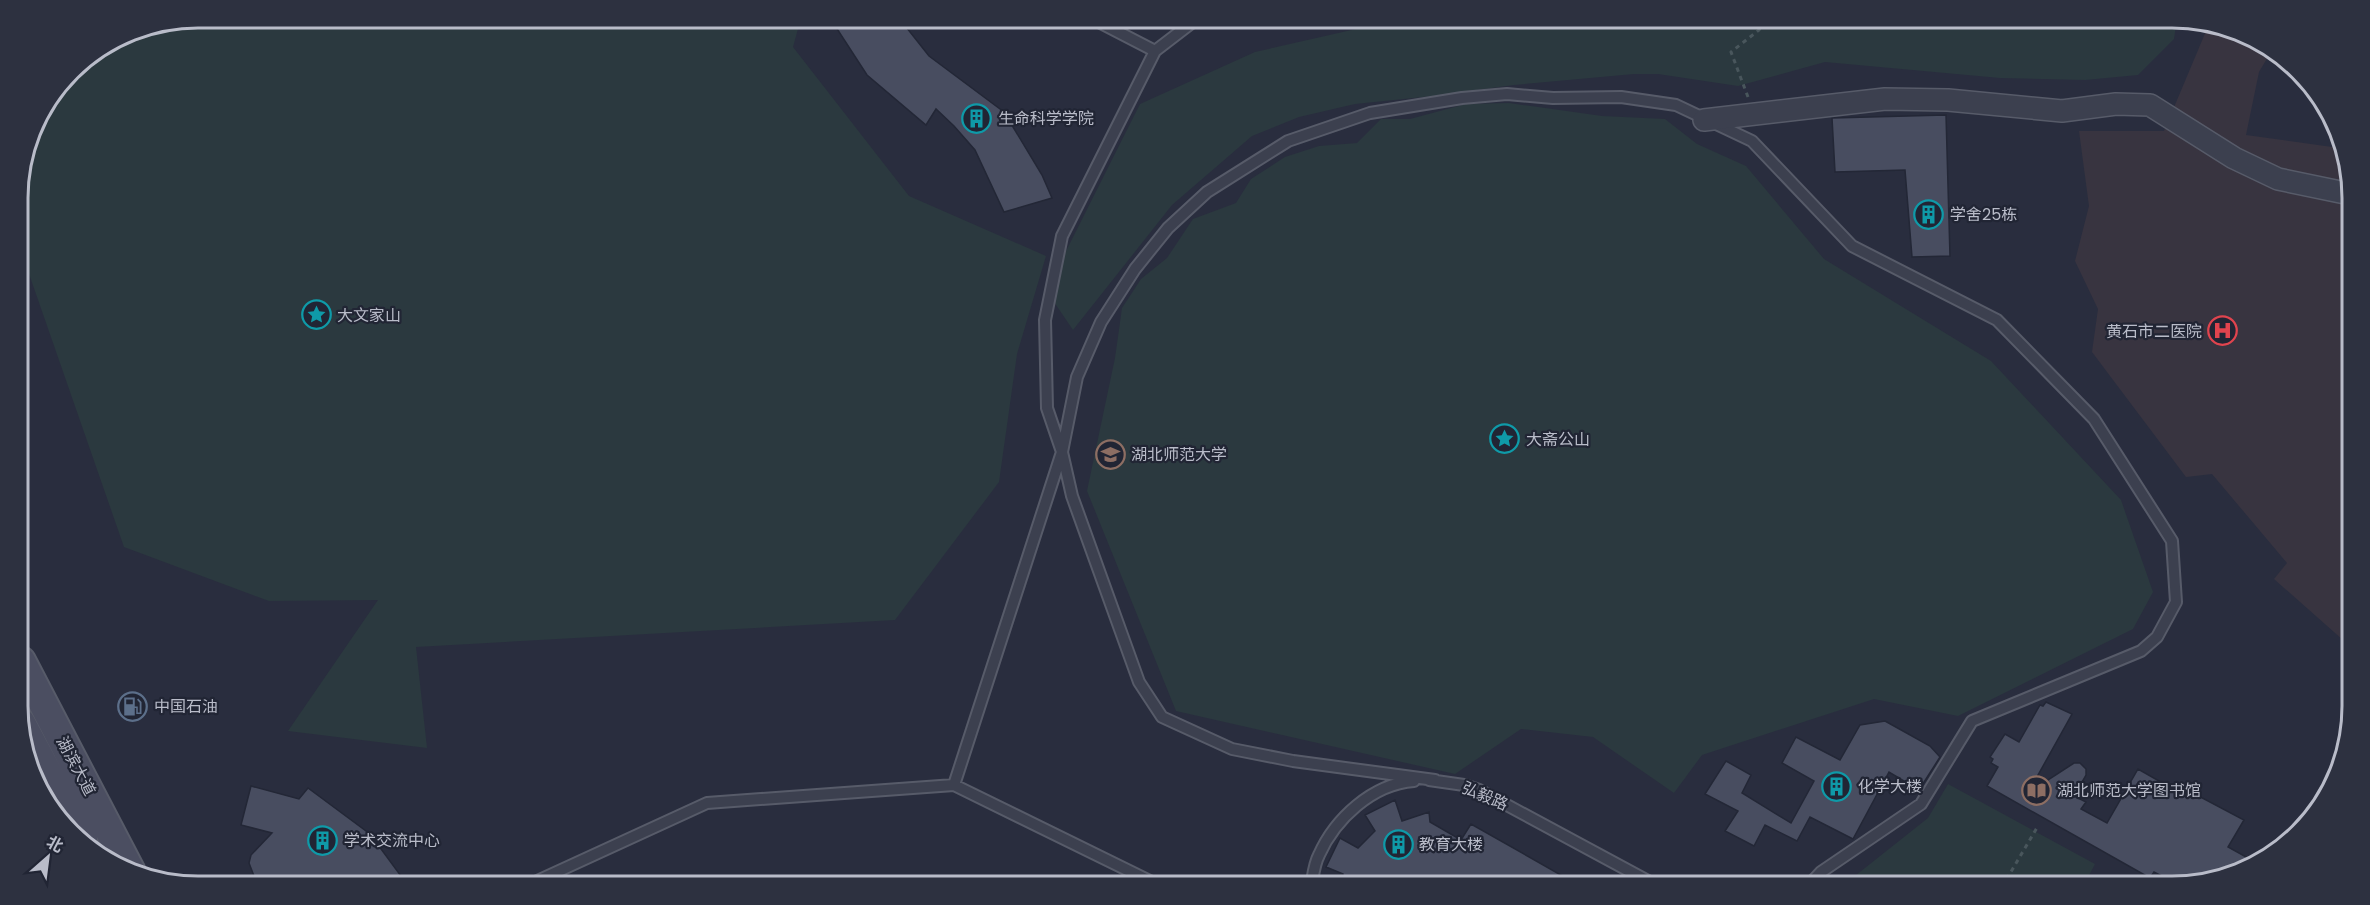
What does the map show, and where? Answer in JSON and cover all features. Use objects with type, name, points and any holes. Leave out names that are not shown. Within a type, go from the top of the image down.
[{"type":"main road","name":"湖滨大道","points":[[28,675],[125,860]]},
{"type":"main road","points":[[34,748],[74,822]]},
{"type":"street","points":[[1704,120],[1886,99],[1948,100],[2062,111],[2116,104],[2150,105],[2234,158],[2278,179],[2341,192]]},
{"type":"lane","points":[[1184,28],[1155,51],[1062,236],[1045,320],[1047,408],[1062,452],[1072,496],[1139,682],[1162,717],[1232,749],[1303,762],[1434,780]]},
{"type":"lane","points":[[1111,29],[1155,51]]},
{"type":"lane","points":[[954,785],[1062,452],[1077,378],[1101,322],[1135,269],[1168,228],[1207,192],[1288,141],[1370,113],[1462,98],[1507,94],[1553,98],[1621,97],[1676,105],[1752,141],[1852,246],[1997,320],[2094,419],[2172,541],[2176,602],[2157,637],[2141,651],[1972,721],[1921,804],[1817,876]]},
{"type":"lane","name":"弘毅路","points":[[1313,876],[1318,856],[1338,823],[1360,802],[1382,790],[1406,782],[1434,780],[1479,790],[1639,876]]},
{"type":"lane","points":[[548,876],[707,803],[954,785],[1139,876]]},
{"type":"path","points":[[1754,114],[1731,52],[1760,28]]},
{"type":"path","points":[[2008,876],[2038,826]]},
{"type":"shaded area","points":[[1364,28],[2176,28],[2174,39],[2138,75],[2085,80],[2000,78],[1825,62],[1738,86],[1658,74],[1634,74],[1514,85],[1355,104],[1299,117],[1252,136],[1172,205],[1073,330],[1054,302],[1053,277],[1140,104],[1255,52]]},
{"type":"shaded area","points":[[187,29],[798,29],[793,47],[909,196],[1046,256],[1017,354],[999,482],[895,620],[416,647],[427,748],[288,731],[378,600],[269,601],[124,547],[29,273],[29,187],[34,154],[51,113],[71,86],[86,71],[113,51],[133,41],[165,32]]},
{"type":"shaded area","name":"黄石市二医院","points":[[2206,32],[2247,46],[2267,58],[2259,72],[2246,135],[2334,147],[2342,198],[2342,639],[2274,579],[2287,563],[2212,474],[2186,477],[2092,352],[2098,309],[2075,261],[2089,206],[2079,131],[2164,131]]},
{"type":"shaded area","points":[[1509,103],[1602,116],[1665,119],[1697,144],[1746,166],[1824,259],[1991,361],[2121,500],[2153,592],[2133,629],[1958,716],[1874,699],[1702,755],[1674,793],[1593,737],[1521,729],[1455,774],[1176,711],[1087,491],[1115,358],[1122,308],[1141,279],[1167,258],[1193,219],[1236,203],[1251,179],[1285,157],[1319,146],[1357,143],[1381,119],[1410,119],[1466,104]]},
{"type":"shaded area","points":[[1948,784],[2095,864],[2089,876],[1855,876],[1928,818]]},
{"type":"building","name":"生命科学学院","points":[[837,29],[907,29],[929,56],[1004,112],[1042,175],[1052,198],[1004,212],[975,150],[954,126],[936,109],[926,125],[867,75]]},
{"type":"building","name":"学舍25栋","points":[[1946,115],[1950,256],[1912,257],[1905,170],[1835,172],[1832,118]]},
{"type":"building","name":"湖北师范大学图书馆","points":[[2046,702],[2072,714],[2028,793],[2074,763],[2080,763],[2086,769],[2086,775],[2074,796],[2086,802],[2081,809],[2107,823],[2138,769],[2173,789],[2176,784],[2244,820],[2228,847],[2248,858],[2216,871],[2194,875],[2162,876],[2154,872],[2151,876],[2146,876],[1987,786],[1998,767],[1991,763],[1993,759],[1990,757],[2005,734],[2019,742],[2040,705],[2043,706]]},
{"type":"building","name":"化学大楼","points":[[1885,721],[1930,746],[1940,757],[1919,790],[1889,772],[1853,839],[1810,817],[1797,841],[1765,825],[1754,846],[1725,831],[1738,811],[1705,794],[1726,761],[1751,775],[1742,793],[1791,823],[1814,781],[1782,763],[1796,737],[1840,760],[1860,725]]},
{"type":"building","name":"学术交流中心","points":[[251,786],[299,799],[308,788],[370,834],[401,876],[254,876],[249,863],[251,855],[272,833],[241,825]]},
{"type":"building","name":"教育大楼","points":[[1395,800],[1402,821],[1429,812],[1430,822],[1461,840],[1471,824],[1563,876],[1343,876],[1343,874],[1326,867],[1340,838],[1358,848],[1375,831],[1365,815]]},
{"type":"place","name":"生命科学学院","points":[[977,118]]},
{"type":"place","name":"学舍25栋","points":[[1929,214]]},
{"type":"place","name":"大文家山","points":[[316,315]]},
{"type":"place","name":"黄石市二医院","points":[[2223,331]]},
{"type":"place","name":"大斋公山","points":[[1505,439]]},
{"type":"place","name":"湖北师范大学","points":[[1110,454]]},
{"type":"place","name":"中国石油","points":[[133,706]]},
{"type":"place","name":"化学大楼","points":[[1837,786]]},
{"type":"place","name":"湖北师范大学图书馆","points":[[2036,790]]},
{"type":"place","name":"学术交流中心","points":[[323,840]]},
{"type":"place","name":"教育大楼","points":[[1398,844]]}]
